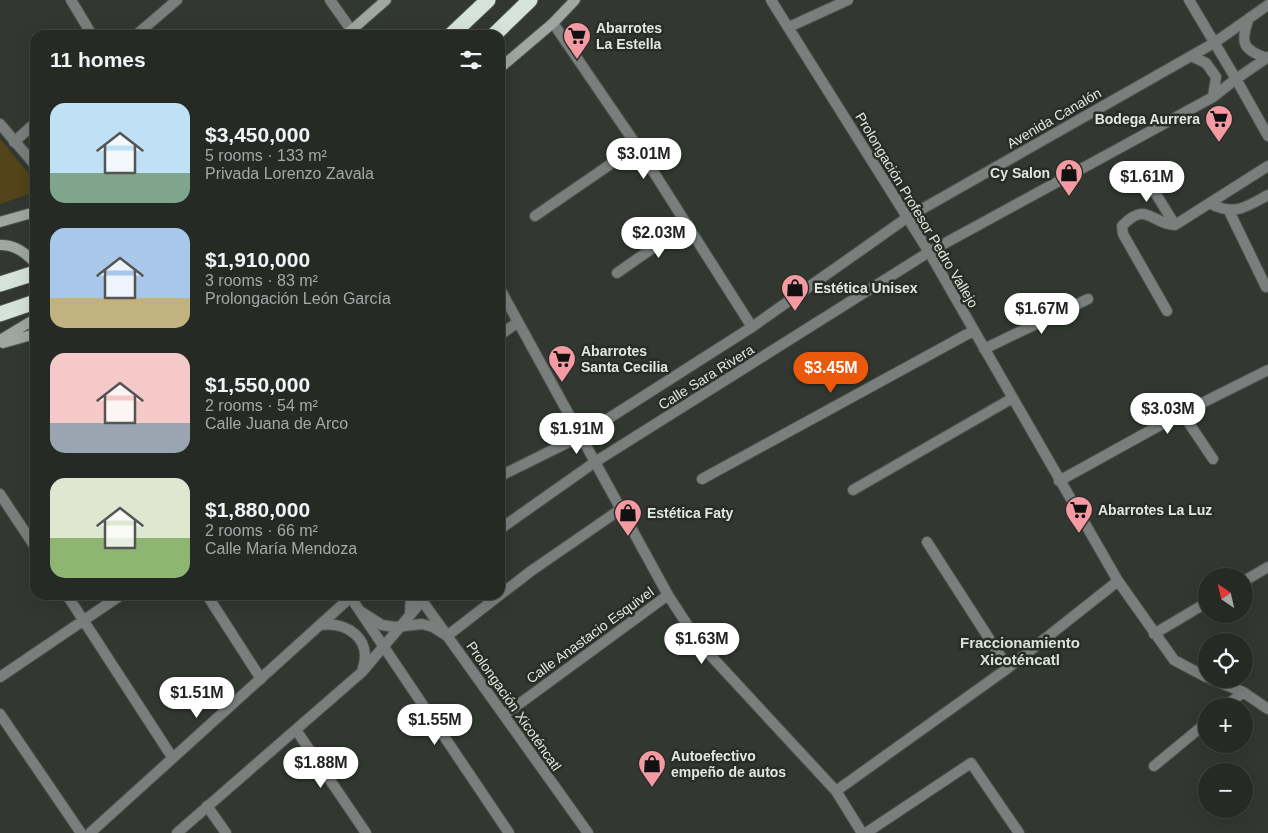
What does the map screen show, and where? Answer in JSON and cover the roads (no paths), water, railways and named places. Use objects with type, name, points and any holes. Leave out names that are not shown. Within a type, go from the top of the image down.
[{"type":"highway","points":[[455,30],[488,0]]},
{"type":"highway","points":[[499,30],[530,0]]},
{"type":"highway","points":[[0,284],[30,275]]},
{"type":"highway","points":[[0,314],[30,304]]},
{"type":"main road","points":[[352,30],[386,0]]},
{"type":"main road","points":[[505,64],[553,23],[575,0]]},
{"type":"main road","points":[[0,222],[30,213]]},
{"type":"main road","points":[[0,245],[7,245],[25,252],[30,258]]},
{"type":"main road","points":[[0,342],[30,322]]},
{"type":"main road","points":[[0,342],[30,335]]},
{"type":"street","points":[[70,0],[89,30]]},
{"type":"street","points":[[142,30],[177,0]]},
{"type":"street","points":[[330,0],[347,30]]},
{"type":"street","name":"Prolongación Profesor Pedro Vallejo","points":[[771,0],[929,252],[1011,399],[1118,581],[1174,660],[1198,673]]},
{"type":"street","points":[[789,28],[848,0]]},
{"type":"street","points":[[1189,0],[1268,136]]},
{"type":"street","name":"Avenida Canalón","points":[[908,217],[1191,56],[1268,5]]},
{"type":"street","points":[[1249,18],[1242,35],[1246,46],[1254,54],[1268,58]]},
{"type":"street","points":[[553,23],[637,146],[752,327]]},
{"type":"street","points":[[1191,56],[1206,63],[1216,77],[1213,97]]},
{"type":"street","points":[[929,252],[1213,97],[1268,58]]},
{"type":"street","points":[[0,124],[30,160]]},
{"type":"street","points":[[14,142],[30,128]]},
{"type":"street","points":[[535,216],[637,146]]},
{"type":"street","points":[[1167,311],[1123,234],[1122,226],[1130,217],[1139,213],[1149,213],[1167,224],[1175,225],[1211,204],[1268,166]]},
{"type":"street","points":[[1140,168],[1175,225]]},
{"type":"street","points":[[1211,204],[1230,211],[1242,209],[1268,195]]},
{"type":"street","points":[[1230,211],[1266,287]]},
{"type":"street","name":"Calle Sara Rivera","points":[[505,474],[581,436],[752,327],[908,217]]},
{"type":"street","points":[[617,273],[687,224]]},
{"type":"street","name":"Calle Sara Rivera","points":[[505,525],[595,462],[929,252]]},
{"type":"street","points":[[505,298],[668,595],[699,643],[836,791],[862,833]]},
{"type":"street","points":[[984,349],[1088,298]]},
{"type":"street","points":[[505,331],[518,322]]},
{"type":"street","points":[[702,479],[973,330]]},
{"type":"street","points":[[1059,481],[1182,413],[1268,370]]},
{"type":"street","points":[[853,490],[1011,399]]},
{"type":"street","points":[[1182,413],[1213,459]]},
{"type":"street","points":[[0,494],[30,539]]},
{"type":"street","points":[[505,592],[621,509]]},
{"type":"street","points":[[927,542],[1008,668]]},
{"type":"street","points":[[1253,576],[1268,567]]},
{"type":"street","points":[[836,791],[1008,668],[1118,581]]},
{"type":"street","name":"Calle Anastacio Esquivel","points":[[504,715],[668,595]]},
{"type":"street","points":[[70,600],[172,758]]},
{"type":"street","points":[[0,677],[114,600]]},
{"type":"street","points":[[210,600],[261,679]]},
{"type":"street","points":[[90,833],[347,600]]},
{"type":"street","points":[[353,600],[509,833]]},
{"type":"street","points":[[410,615],[411,600]]},
{"type":"street","points":[[177,833],[362,672],[382,645],[410,615],[420,600]]},
{"type":"street","name":"Prolongación Xicoténcatl","points":[[424,600],[588,833]]},
{"type":"street","points":[[360,611],[382,625],[428,625],[448,636],[495,600]]},
{"type":"street","points":[[1154,634],[1198,608]]},
{"type":"street","points":[[321,625],[344,626],[356,636],[365,651],[362,672]]},
{"type":"street","points":[[1234,688],[1244,692],[1268,709]]},
{"type":"street","points":[[1236,698],[1244,692]]},
{"type":"street","points":[[0,714],[80,833]]},
{"type":"street","points":[[296,730],[366,833]]},
{"type":"street","points":[[1154,766],[1198,730]]},
{"type":"street","points":[[866,833],[971,762],[1019,833]]},
{"type":"street","points":[[207,806],[226,833]]},
{"type":"place","name":"Abarrotes La Estella","points":[[577,60]]},
{"type":"place","name":"Bodega Aurrera","points":[[1219,143]]},
{"type":"place","name":"Cy Salon","points":[[1069,197]]},
{"type":"place","name":"Estética Unisex","points":[[795,312]]},
{"type":"place","name":"Abarrotes Santa Cecilia","points":[[562,383]]},
{"type":"place","name":"Abarrotes La Luz","points":[[1079,534]]},
{"type":"place","name":"Estética Faty","points":[[628,537]]},
{"type":"place","name":"Autoefectivo empeño de autos","points":[[652,788]]},
{"type":"district","name":"Fraccionamiento Xicoténcatl","points":[[1020,650]]}]
